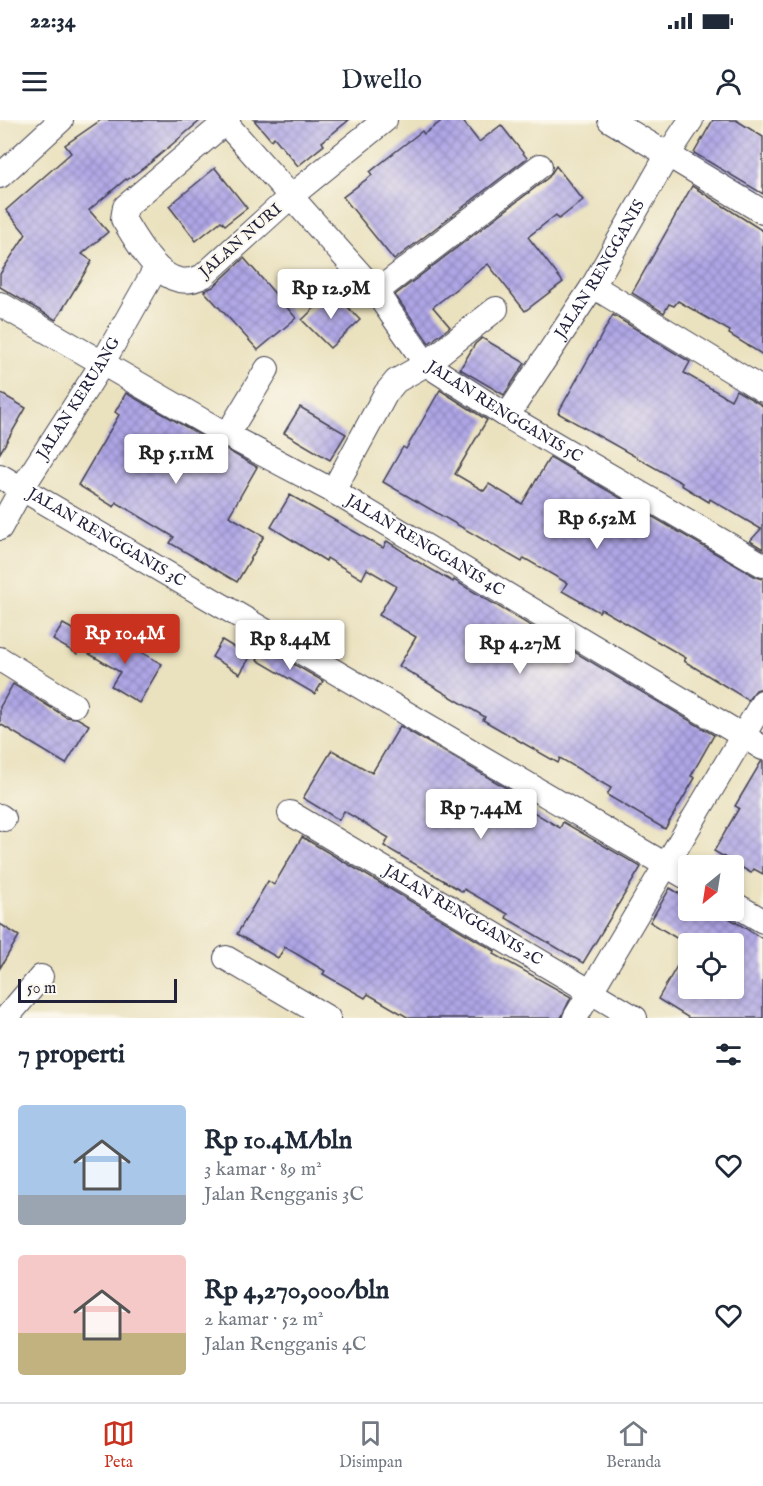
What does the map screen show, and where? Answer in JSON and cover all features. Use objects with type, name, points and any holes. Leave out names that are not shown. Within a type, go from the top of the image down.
[{"type":"street","points":[[0,176],[61,120]]},
{"type":"street","name":"JALAN NURI","points":[[225,121],[125,207],[123,219],[147,258],[156,268],[182,281],[193,281],[203,276],[290,197],[385,120]]},
{"type":"street","points":[[610,120],[763,212]]},
{"type":"street","name":"JALAN RENGGANIS","points":[[507,416],[593,286],[667,156],[691,120]]},
{"type":"street","name":"JALAN RENGGANIS 5C","points":[[225,121],[376,292],[426,364],[507,416],[763,565]]},
{"type":"street","points":[[376,292],[540,166]]},
{"type":"street","name":"JALAN KERUANG","points":[[0,528],[22,488],[102,364],[156,268]]},
{"type":"street","points":[[593,286],[763,390]]},
{"type":"street","name":"JALAN RENGGANIS 4C","points":[[0,304],[227,435],[333,492],[753,742]]},
{"type":"street","points":[[333,492],[386,393],[396,381],[426,364],[496,309]]},
{"type":"street","points":[[227,435],[267,369]]},
{"type":"street","name":"JALAN RENGGANIS 3C","points":[[0,476],[678,872]]},
{"type":"street","points":[[0,659],[74,705]]},
{"type":"street","points":[[575,1018],[667,865],[753,742],[763,702]]},
{"type":"street","name":"JALAN RENGGANIS 2C","points":[[290,813],[635,1018]]},
{"type":"street","points":[[744,910],[763,921]]},
{"type":"street","points":[[226,958],[328,1018]]},
{"type":"street","points":[[5,1013],[41,977]]},
{"type":"building","points":[[101,120],[201,120],[89,210],[108,232],[82,254],[92,261],[56,320],[0,287],[0,274],[26,234],[6,210],[71,153],[65,145]]},
{"type":"building","points":[[254,120],[349,120],[322,142],[324,145],[298,166],[274,137],[271,140]]},
{"type":"building","points":[[443,120],[462,120],[479,142],[501,125],[527,158],[394,260],[343,197],[372,175],[370,172],[422,131],[424,134]]},
{"type":"building","points":[[713,120],[736,120],[763,137],[763,194],[694,153]]},
{"type":"building","points":[[556,166],[583,200],[559,219],[556,215],[528,237],[563,282],[525,311],[488,264],[433,307],[450,327],[429,343],[395,295],[549,177]]},
{"type":"building","points":[[215,168],[247,208],[225,225],[221,221],[196,241],[169,206]]},
{"type":"building","points":[[692,186],[763,231],[763,355],[729,334],[730,331],[678,301],[674,306],[669,304],[664,313],[632,293]]},
{"type":"building","points":[[244,258],[296,318],[258,350],[204,291],[213,287]]},
{"type":"building","points":[[332,291],[360,320],[330,348],[302,320]]},
{"type":"building","points":[[613,315],[690,362],[684,373],[731,400],[736,390],[763,406],[763,549],[750,541],[761,529],[710,499],[709,502],[681,485],[682,483],[558,413]]},
{"type":"building","points":[[482,338],[525,363],[504,395],[460,369],[475,344]]},
{"type":"building","points":[[440,390],[487,420],[455,474],[484,491],[489,484],[522,504],[550,457],[763,579],[763,688],[756,690],[748,700],[684,661],[686,658],[601,609],[599,612],[562,591],[567,583],[524,558],[522,562],[383,482],[403,447],[406,449]]},
{"type":"building","points":[[0,393],[26,408],[0,453]]},
{"type":"building","points":[[126,393],[257,467],[229,516],[264,536],[237,582],[170,543],[174,537],[116,502],[114,507],[78,485],[119,415],[115,412]]},
{"type":"building","points":[[300,407],[346,434],[330,460],[284,433]]},
{"type":"building","points":[[290,495],[383,548],[387,541],[406,555],[453,582],[454,580],[714,735],[691,776],[695,778],[665,829],[607,795],[611,788],[560,758],[558,763],[516,739],[483,720],[485,717],[399,666],[416,637],[379,615],[396,586],[367,569],[362,579],[327,558],[326,561],[271,527]]},
{"type":"building","points":[[63,624],[87,637],[77,654],[53,640]]},
{"type":"building","points":[[100,629],[162,664],[139,703],[111,686],[120,672],[86,652]]},
{"type":"building","points":[[222,640],[250,657],[240,674],[212,657]]},
{"type":"building","points":[[264,647],[323,681],[315,694],[257,660]]},
{"type":"building","points":[[13,684],[66,717],[77,718],[89,725],[66,764],[0,724],[0,707]]},
{"type":"building","points":[[400,726],[518,795],[515,801],[560,828],[563,822],[641,867],[583,963],[506,918],[508,914],[464,889],[463,892],[384,846],[389,838],[344,811],[339,820],[303,798],[332,750],[372,773]]},
{"type":"building","points":[[763,762],[763,874],[754,869],[751,873],[744,869],[744,855],[721,855],[714,851],[739,808],[735,806]]},
{"type":"building","points":[[302,837],[495,951],[494,954],[571,997],[561,1018],[409,1018],[368,994],[365,998],[323,974],[325,971],[285,947],[278,958],[237,934],[268,881],[274,885]]},
{"type":"building","points":[[670,888],[678,893],[678,921],[734,921],[763,939],[763,1018],[689,1018],[658,999],[678,964],[678,999],[744,999],[744,933],[678,933],[678,939],[650,922]]},
{"type":"building","points":[[0,924],[19,936],[0,968]]}]
